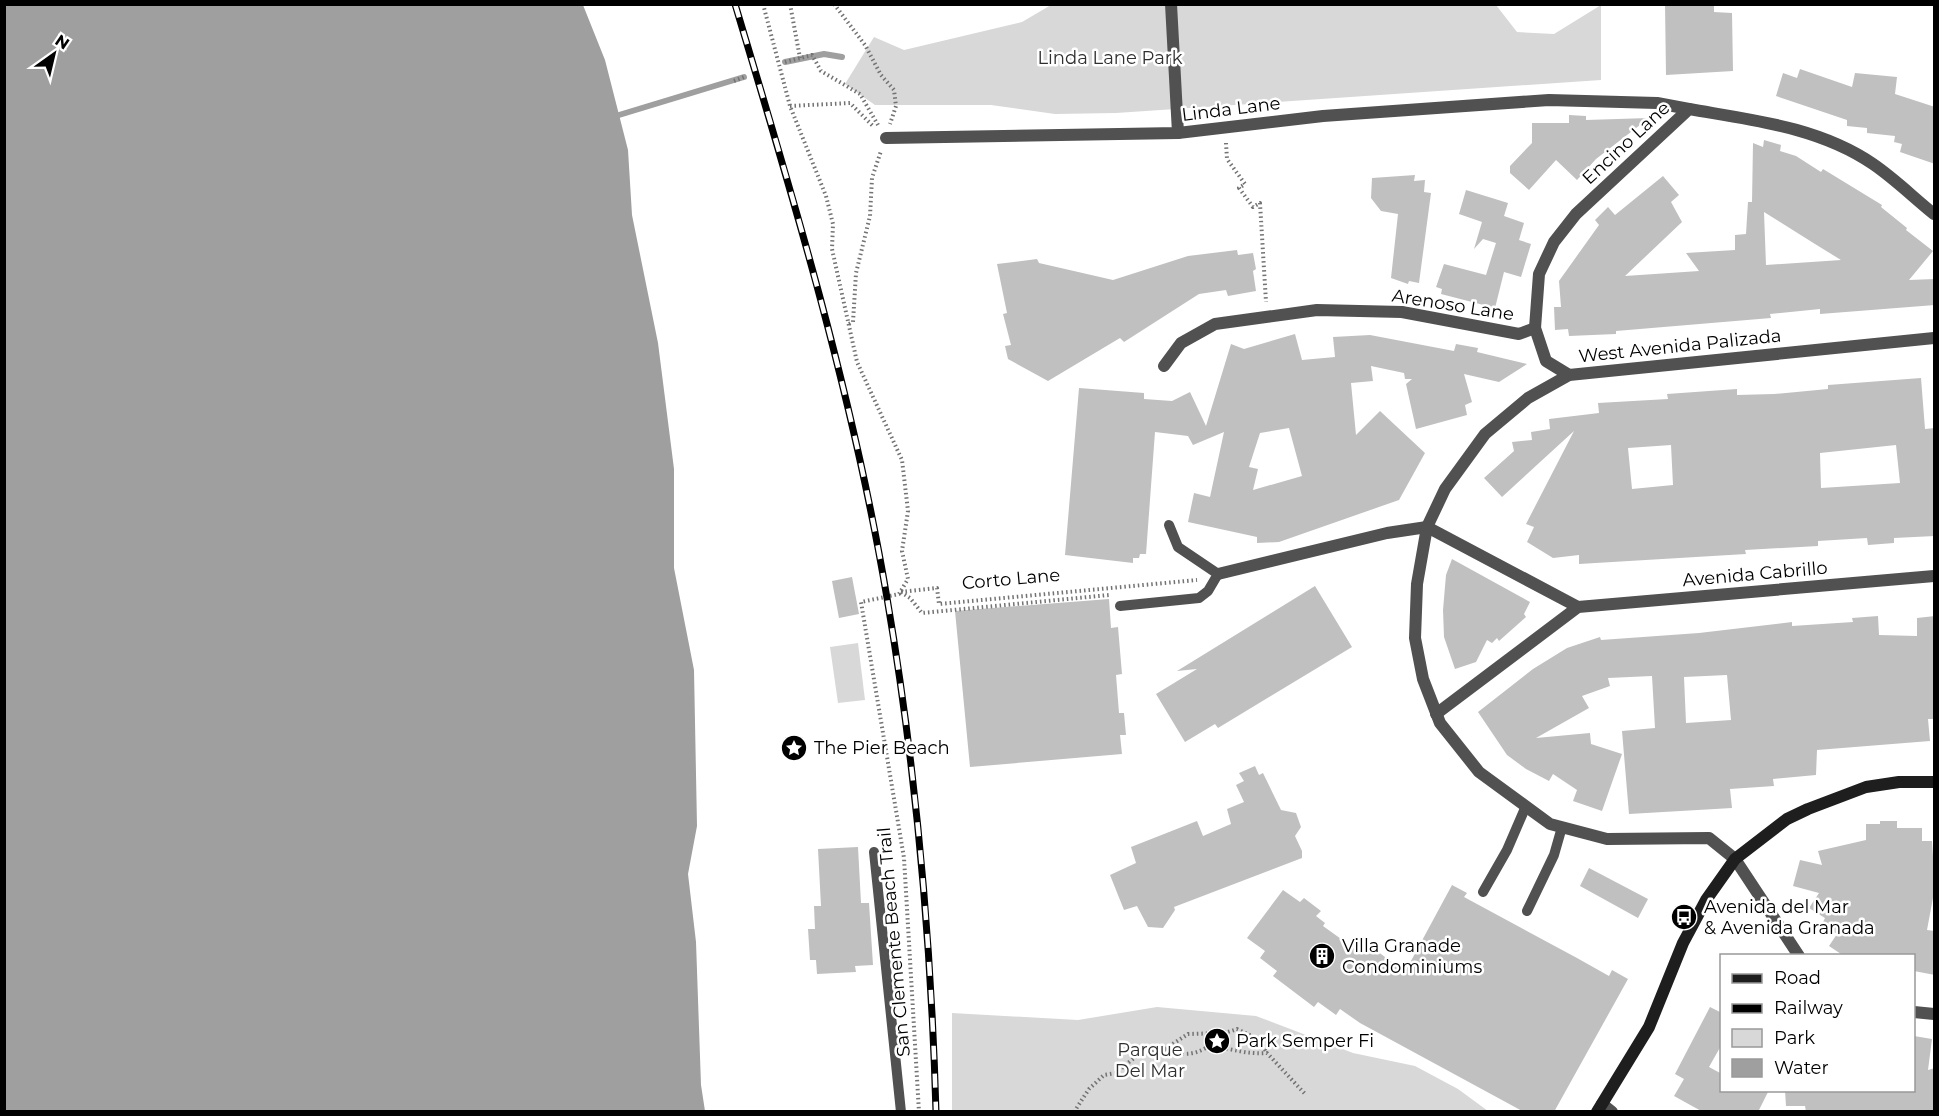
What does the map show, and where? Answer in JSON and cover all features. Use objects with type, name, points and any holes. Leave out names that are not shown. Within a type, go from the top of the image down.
[{"type":"main road","points":[[1604,1109],[1649,1027],[1683,943],[1706,900],[1736,859],[1787,819],[1808,809],[1866,787],[1899,782],[1935,782]]},
{"type":"street","points":[[1171,4],[1178,133]]},
{"type":"street","name":"Linda Lane","points":[[886,138],[1178,133],[1323,116],[1549,100],[1657,103],[1689,109]]},
{"type":"street","name":"Encino Lane","points":[[1569,375],[1546,360],[1535,328],[1539,274],[1554,242],[1576,214],[1689,109],[1788,127],[1830,141],[1873,164],[1935,214]]},
{"type":"street","name":"Arenoso Lane","points":[[1164,366],[1181,344],[1215,324],[1266,315],[1317,310],[1402,312],[1519,334],[1535,328]]},
{"type":"street","name":"West Avenida Palizada","points":[[1798,954],[1736,859],[1709,837],[1607,839],[1550,824],[1479,772],[1440,723],[1423,679],[1415,638],[1417,584],[1427,527],[1445,489],[1485,434],[1528,398],[1569,375],[1935,338]]},
{"type":"street","points":[[1218,574],[1387,533],[1427,527],[1578,607],[1436,714]]},
{"type":"street","name":"Avenida Cabrillo","points":[[1578,607],[1935,576]]},
{"type":"street","points":[[1915,1012],[1935,1014]]},
{"type":"lane","points":[[1119,600],[1199,598],[1208,591],[1218,574],[1178,548],[1169,525]]},
{"type":"lane","points":[[1483,892],[1507,850],[1526,806]]},
{"type":"lane","points":[[1527,911],[1554,855],[1562,827]]},
{"type":"lane","points":[[874,852],[901,1112]]},
{"type":"path","points":[[763,4],[790,106],[826,196],[833,224],[832,249],[857,362],[902,460],[908,512],[902,551],[908,579],[901,592],[910,598],[922,613],[1119,600]]},
{"type":"path","points":[[790,4],[800,58]]},
{"type":"path","points":[[834,4],[870,52],[881,75],[897,97],[872,178],[870,216],[856,273],[853,322],[849,324]]},
{"type":"path","points":[[784,62],[812,56],[821,71],[860,94],[886,138]]},
{"type":"path","points":[[734,81],[744,76]]},
{"type":"path","points":[[790,106],[850,103],[886,138]]},
{"type":"path","points":[[1227,159],[1245,184],[1239,188],[1253,207],[1260,203],[1266,315]]},
{"type":"path","name":"Corto Lane","points":[[901,592],[937,588],[939,604],[1192,581],[1218,574]]},
{"type":"path","name":"San Clemente Beach Trail","points":[[901,592],[861,602],[904,858],[919,1112]]},
{"type":"path","points":[[1074,1112],[1089,1089],[1104,1075],[1116,1072],[1140,1053],[1164,1049],[1188,1034],[1225,1033],[1237,1029],[1258,1039],[1306,1095]]},
{"type":"path","points":[[1225,1033],[1227,1048]]},
{"type":"path","points":[[1206,1048],[1208,1034]]},
{"type":"path","points":[[1164,1049],[1181,1055],[1194,1054],[1206,1048],[1216,1051],[1227,1048],[1244,1054],[1268,1053]]},
{"type":"green space","name":"Linda Lane Park","points":[[1051,5],[1496,5],[1517,32],[1554,34],[1601,5],[1601,80],[1116,113],[1055,114],[991,105],[875,105],[845,84],[874,37],[904,50],[1022,22]]},
{"type":"green space","points":[[858,643],[865,700],[838,703],[830,647]]},
{"type":"green space","name":"Parque Del Mar","points":[[1157,1007],[1256,1016],[1353,1053],[1415,1066],[1458,1089],[1488,1111],[952,1111],[952,1013],[1078,1020]]},
{"type":"water","points":[[5,4],[583,5],[605,60],[628,150],[632,215],[658,343],[674,469],[674,568],[694,670],[697,826],[688,874],[696,942],[701,1085],[705,1111],[5,1111]]},
{"type":"building","points":[[1665,4],[1714,4],[1714,12],[1732,13],[1733,71],[1666,75]]},
{"type":"building","points":[[1800,69],[1852,87],[1855,73],[1897,77],[1895,94],[1935,107],[1935,164],[1900,152],[1902,144],[1894,142],[1895,136],[1867,133],[1867,128],[1847,126],[1847,120],[1776,96],[1783,73],[1797,78]]},
{"type":"building","points":[[1569,115],[1586,116],[1586,120],[1649,118],[1596,159],[1577,180],[1556,160],[1529,190],[1510,173],[1510,166],[1532,143],[1532,123],[1569,123]]},
{"type":"building","points":[[1764,140],[1781,145],[1780,151],[1796,156],[1821,172],[1823,169],[1882,205],[1881,207],[1907,228],[1906,230],[1933,251],[1909,280],[1935,279],[1935,305],[1820,314],[1820,309],[1770,314],[1771,318],[1616,331],[1616,334],[1569,336],[1568,329],[1555,330],[1554,307],[1561,307],[1559,281],[1599,225],[1595,220],[1608,207],[1615,215],[1663,176],[1679,195],[1671,202],[1682,222],[1625,276],[1699,271],[1686,253],[1735,250],[1735,235],[1746,234],[1748,202],[1752,202],[1753,143],[1763,147]],"holes":[[[1764,212],[1841,260],[1766,265]]]},
{"type":"building","points":[[1415,175],[1414,181],[1425,180],[1424,192],[1431,193],[1419,283],[1409,281],[1408,284],[1391,278],[1398,214],[1381,211],[1371,198],[1372,178]]},
{"type":"building","points":[[1466,190],[1508,203],[1504,216],[1524,223],[1519,240],[1531,244],[1521,277],[1504,272],[1495,308],[1441,294],[1442,289],[1436,287],[1444,264],[1486,275],[1496,243],[1483,239],[1474,249],[1482,222],[1459,214]]},
{"type":"building","points":[[1237,250],[1238,255],[1253,253],[1256,291],[1228,296],[1226,290],[1199,294],[1124,342],[1120,338],[1048,381],[1008,359],[1005,346],[1011,345],[1003,314],[1007,313],[997,264],[1037,259],[1039,263],[1113,280],[1188,256]]},
{"type":"building","points":[[1295,334],[1302,360],[1335,357],[1333,337],[1370,335],[1454,351],[1456,344],[1478,348],[1477,352],[1527,364],[1499,382],[1464,374],[1472,402],[1465,405],[1467,415],[1416,429],[1406,384],[1412,379],[1405,379],[1404,373],[1371,366],[1373,381],[1351,383],[1356,435],[1380,411],[1425,453],[1399,500],[1279,542],[1257,543],[1257,537],[1188,522],[1194,493],[1210,497],[1224,432],[1193,445],[1188,436],[1155,432],[1146,554],[1133,558],[1133,563],[1065,555],[1079,388],[1144,393],[1144,399],[1172,401],[1190,392],[1206,426],[1231,344],[1244,349]],"holes":[[[1289,428],[1302,476],[1253,490],[1258,469],[1249,467],[1260,433]]]},
{"type":"building","points":[[1921,378],[1925,429],[1935,428],[1935,536],[1894,538],[1894,543],[1868,545],[1867,538],[1818,541],[1818,546],[1745,550],[1746,554],[1579,564],[1579,555],[1553,558],[1527,542],[1534,527],[1526,524],[1574,431],[1502,497],[1484,478],[1514,451],[1512,442],[1532,440],[1531,432],[1550,429],[1549,419],[1599,413],[1598,403],[1668,399],[1667,394],[1737,389],[1737,395],[1774,394],[1828,389],[1828,385]],"holes":[[[1671,445],[1673,485],[1632,489],[1628,448]],[[1896,445],[1900,483],[1821,488],[1820,453]]]},
{"type":"building","points":[[1452,559],[1530,602],[1524,614],[1526,617],[1499,641],[1497,638],[1492,643],[1487,640],[1476,662],[1455,669],[1444,637],[1443,610],[1446,575]]},
{"type":"building","points":[[852,577],[859,614],[839,618],[832,581]]},
{"type":"building","points":[[1315,586],[1352,647],[1218,728],[1215,724],[1185,742],[1156,694],[1197,669],[1177,671]]},
{"type":"building","points":[[1109,599],[1111,628],[1118,627],[1122,674],[1116,675],[1119,713],[1124,713],[1126,735],[1120,735],[1122,754],[970,767],[955,611]]},
{"type":"building","points":[[1878,616],[1879,635],[1917,636],[1917,618],[1935,616],[1935,719],[1928,719],[1930,741],[1817,750],[1816,775],[1773,779],[1774,786],[1730,789],[1732,808],[1629,814],[1622,731],[1655,728],[1652,676],[1608,678],[1610,686],[1582,696],[1589,708],[1536,738],[1590,733],[1591,744],[1622,754],[1602,811],[1573,801],[1577,790],[1553,774],[1549,781],[1526,769],[1507,755],[1478,712],[1533,669],[1567,648],[1600,637],[1601,640],[1699,633],[1792,622],[1792,626],[1853,622],[1852,618]],"holes":[[[1727,675],[1731,720],[1686,723],[1684,677]]]},
{"type":"building","points":[[1255,766],[1259,775],[1263,773],[1281,810],[1296,813],[1301,827],[1295,836],[1302,851],[1302,858],[1174,907],[1175,910],[1163,928],[1148,927],[1137,906],[1124,910],[1110,875],[1136,863],[1131,847],[1197,821],[1203,836],[1231,824],[1227,809],[1244,802],[1236,785],[1244,781],[1239,773]]},
{"type":"building","points":[[1880,821],[1897,821],[1897,828],[1922,828],[1922,841],[1932,841],[1935,887],[1927,930],[1935,931],[1935,975],[1915,971],[1915,954],[1841,954],[1829,946],[1837,934],[1822,924],[1825,918],[1809,908],[1819,893],[1793,886],[1800,860],[1822,865],[1818,851],[1866,840],[1866,824],[1880,824]]},
{"type":"building","points":[[858,847],[861,903],[869,903],[873,965],[855,966],[856,972],[817,974],[816,960],[810,960],[808,929],[815,929],[814,906],[821,906],[818,849]]},
{"type":"building","points":[[1589,868],[1648,899],[1638,918],[1580,886]]},
{"type":"building","points":[[1452,885],[1467,893],[1464,897],[1609,976],[1612,970],[1628,979],[1554,1112],[1524,1112],[1360,1023],[1340,1009],[1336,1015],[1318,1002],[1314,1007],[1273,976],[1277,971],[1260,958],[1265,951],[1247,938],[1283,890],[1300,902],[1304,898],[1321,911],[1316,916],[1325,923],[1323,926],[1362,954],[1369,945],[1405,972]]},
{"type":"building","points":[[1710,1007],[1720,1012],[1720,1048],[1709,1067],[1720,1073],[1720,1092],[1768,1092],[1758,1112],[1703,1112],[1674,1096],[1684,1079],[1675,1074]]},
{"type":"building","points":[[1915,1036],[1932,1039],[1928,1070],[1935,1068],[1935,1112],[1806,1112],[1805,1106],[1786,1106],[1785,1092],[1915,1092]]},
{"type":"waterway","points":[[785,62],[824,54],[842,57]]},
{"type":"waterway","points":[[619,115],[744,77]]},
{"type":"railway","points":[[735,4],[779,151],[840,373],[887,598],[906,726],[921,854],[936,1112]]},
{"type":"place","name":"The Pier Beach","points":[[794,748]]},
{"type":"place","name":"Avenida del Mar & Avenida Granada","points":[[1684,917]]},
{"type":"place","name":"Villa Granade Condominiums","points":[[1322,956]]},
{"type":"place","name":"Park Semper Fi","points":[[1217,1041]]}]
